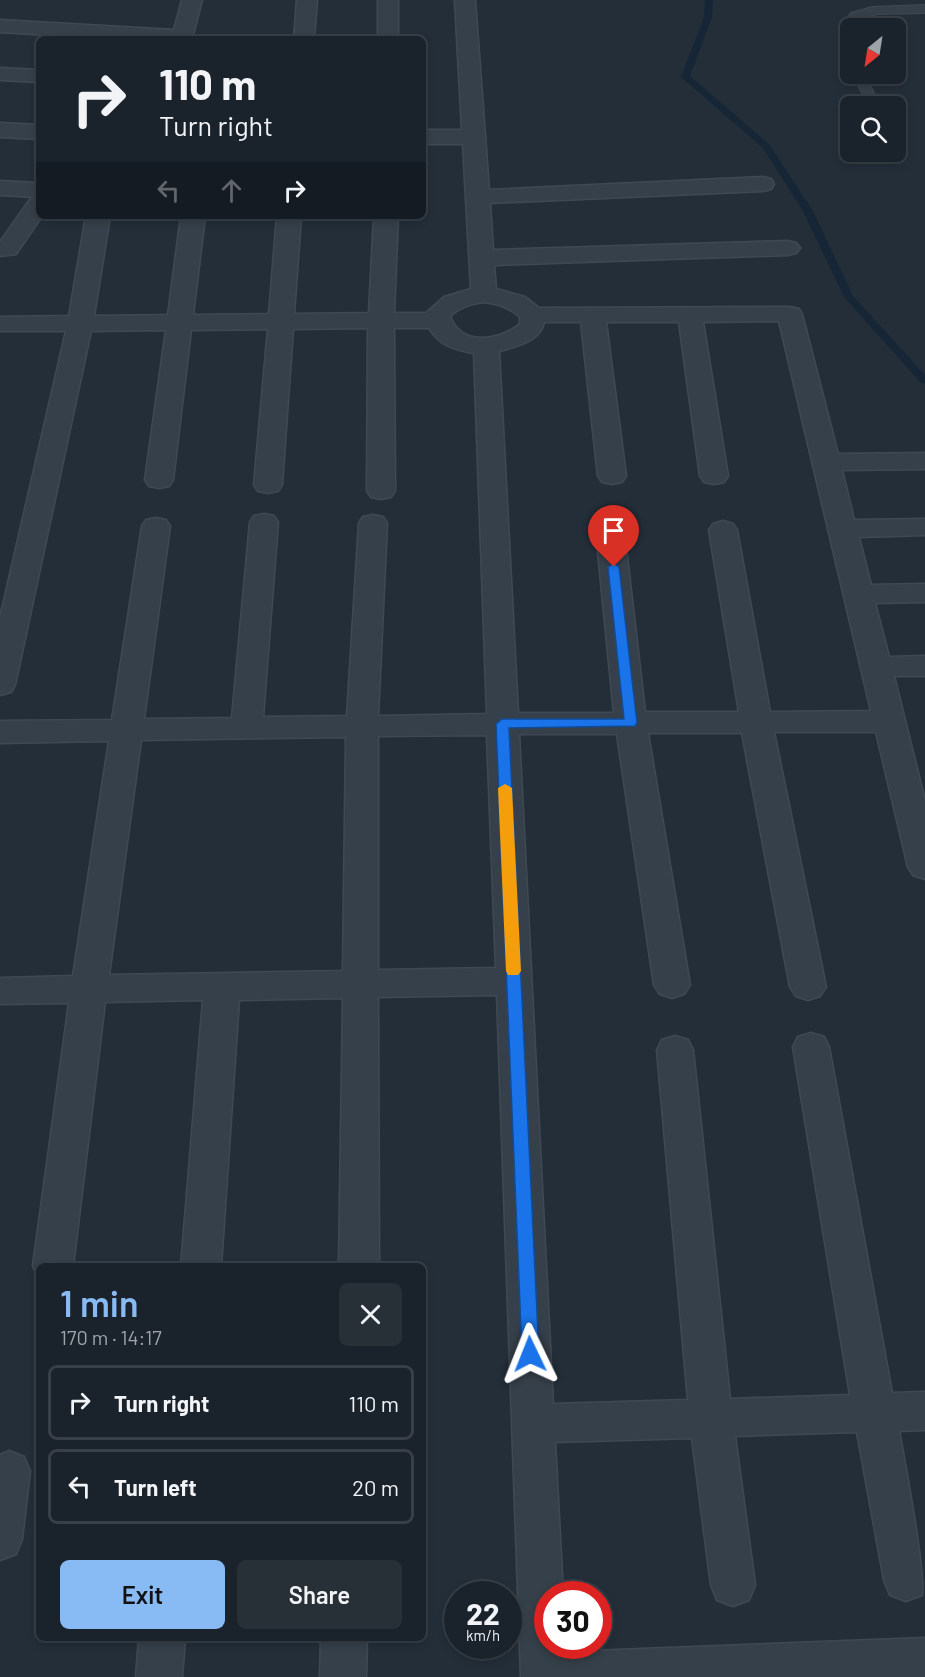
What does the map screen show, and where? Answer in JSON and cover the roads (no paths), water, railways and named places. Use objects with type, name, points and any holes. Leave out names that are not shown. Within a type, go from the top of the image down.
[{"type":"street","points":[[183,36],[192,0]]},
{"type":"street","points":[[304,36],[307,0]]},
{"type":"street","points":[[388,0],[388,36]]},
{"type":"street","points":[[465,0],[484,295]]},
{"type":"street","points":[[0,26],[152,36]]},
{"type":"street","points":[[0,74],[36,76]]},
{"type":"street","points":[[0,130],[36,132]]},
{"type":"street","points":[[426,137],[474,137]]},
{"type":"street","points":[[478,197],[763,184]]},
{"type":"street","points":[[0,188],[36,190]]},
{"type":"street","points":[[0,249],[8,249],[36,207]]},
{"type":"street","points":[[0,685],[81,323],[98,219]]},
{"type":"street","points":[[159,480],[193,219]]},
{"type":"street","points":[[268,485],[289,219]]},
{"type":"street","points":[[359,1263],[362,726],[377,507],[386,219]]},
{"type":"street","points":[[482,258],[788,248]]},
{"type":"street","points":[[484,295],[507,297],[524,305],[532,315],[532,326],[523,336],[506,343],[486,346],[466,344],[449,337],[439,328],[437,315],[446,305],[463,297],[484,295]]},
{"type":"street","points":[[532,315],[790,314],[876,667],[904,739],[923,849]]},
{"type":"street","points":[[593,315],[612,476]]},
{"type":"street","points":[[690,315],[714,476]]},
{"type":"street","points":[[0,324],[438,320]]},
{"type":"street","points":[[486,346],[544,1677],[925,1661]]},
{"type":"street","points":[[826,462],[925,461]]},
{"type":"street","points":[[247,728],[264,522]]},
{"type":"street","points":[[609,522],[631,723],[672,985]]},
{"type":"street","points":[[53,1263],[89,989],[156,526]]},
{"type":"street","points":[[842,528],[925,527]]},
{"type":"street","points":[[723,530],[756,722],[808,987]]},
{"type":"street","points":[[858,594],[925,593]]},
{"type":"street","points":[[876,667],[925,666]]},
{"type":"street","points":[[0,732],[756,722],[904,739]]},
{"type":"street","points":[[0,991],[514,981]]},
{"type":"street","points":[[201,1263],[222,987]]},
{"type":"street","points":[[811,1047],[874,1412],[906,1580]]},
{"type":"street","points":[[675,1050],[711,1418],[733,1585]]},
{"type":"street","points":[[533,1424],[925,1411]]},
{"type":"street","points":[[0,1539],[9,1471]]},
{"type":"street","points":[[159,1677],[162,1641]]},
{"type":"street","points":[[343,1677],[344,1641]]},
{"type":"lane","points":[[853,18],[876,10],[925,9]]},
{"type":"waterway","points":[[709,0],[708,17],[685,77],[766,146],[808,211],[849,297],[925,381]]}]
